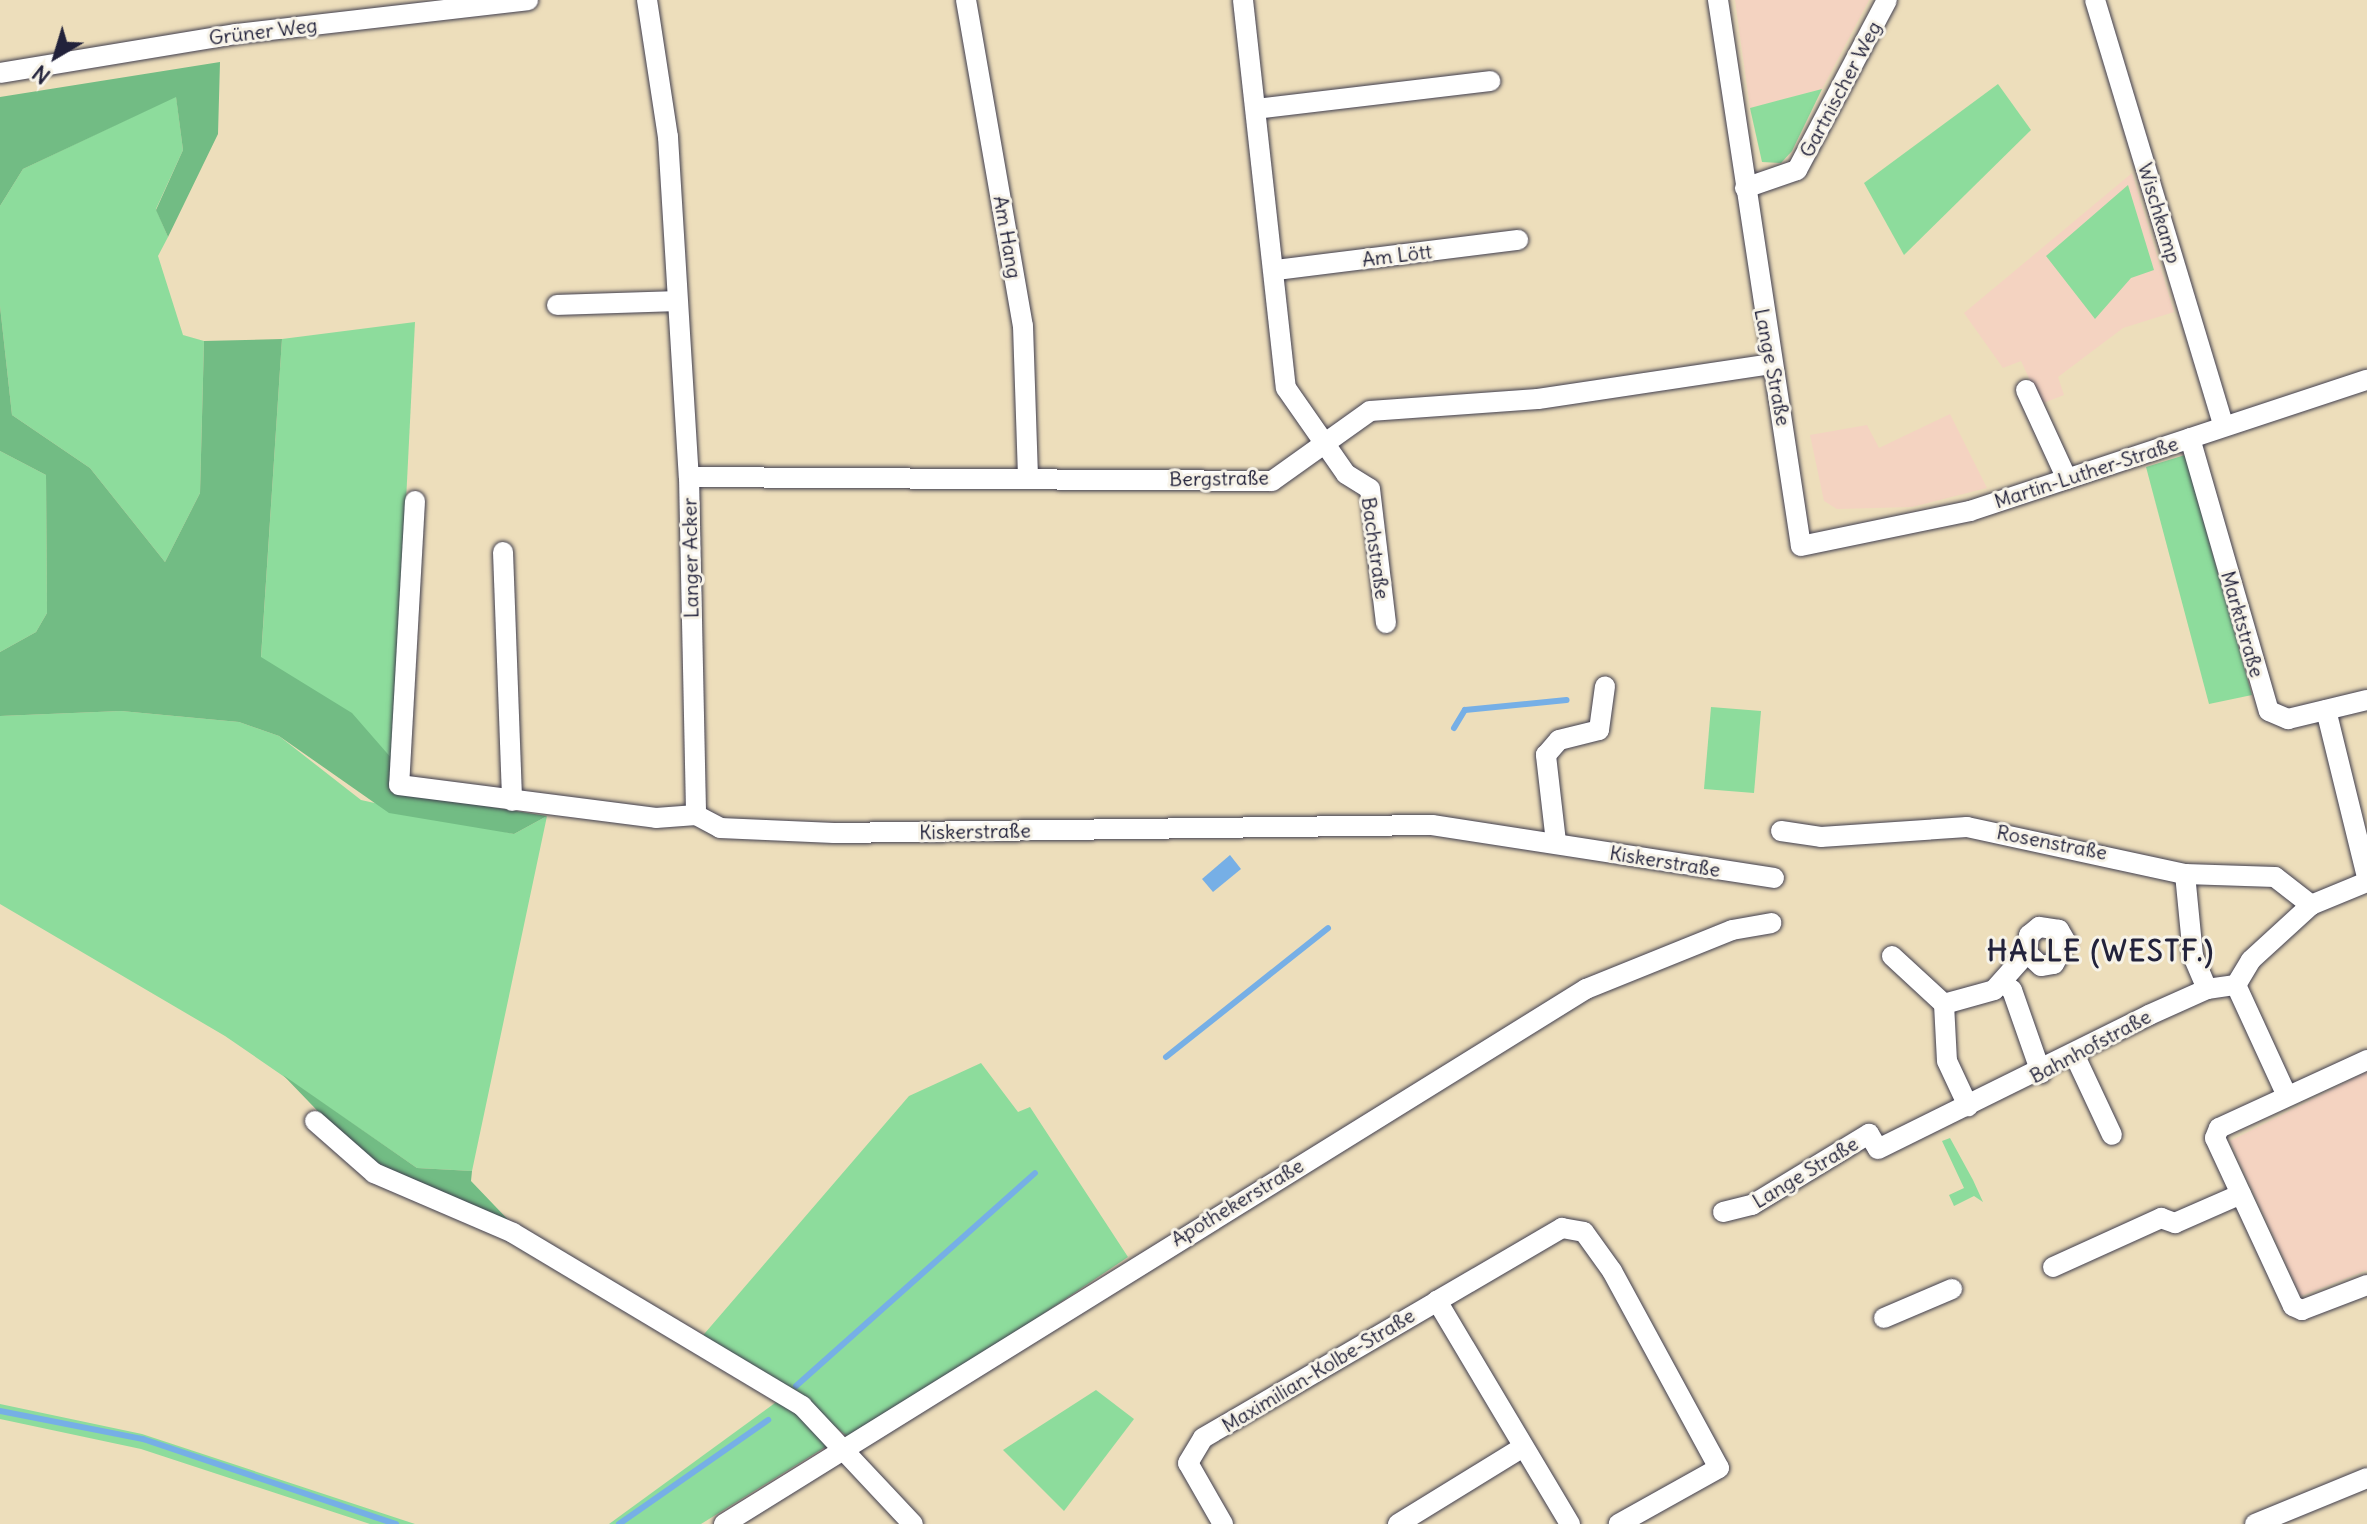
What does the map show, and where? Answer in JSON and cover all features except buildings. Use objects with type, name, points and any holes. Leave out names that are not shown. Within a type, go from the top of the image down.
[{"type":"street","name":"Grüner Weg","points":[[0,73],[236,34],[525,0]]},
{"type":"street","name":"Langer Acker","points":[[647,0],[668,137],[689,477],[696,815]]},
{"type":"street","name":"Am Hang","points":[[966,0],[1023,326],[1028,477]]},
{"type":"street","points":[[1243,0],[1276,270],[1286,388],[1324,444]]},
{"type":"street","name":"Lange Straße","points":[[1718,0],[1801,546]]},
{"type":"street","name":"Gartnischer Weg","points":[[1745,188],[1797,170],[1887,0]]},
{"type":"street","name":"Wischkamp","points":[[2095,0],[2224,426]]},
{"type":"street","points":[[1256,109],[1490,81]]},
{"type":"street","name":"Am Lött","points":[[1276,270],[1518,240]]},
{"type":"street","points":[[557,305],[677,301]]},
{"type":"street","name":"Bergstraße","points":[[689,477],[1272,481],[1370,411],[1538,399],[1772,364]]},
{"type":"street","name":"Martin-Luther-Straße","points":[[1801,546],[1896,531],[2067,479],[2367,380]]},
{"type":"street","points":[[2026,390],[2067,479]]},
{"type":"street","name":"Marktstraße","points":[[2190,438],[2266,705],[2281,719],[2367,700]]},
{"type":"street","name":"Bachstraße","points":[[1324,444],[1346,474],[1370,489],[1386,623]]},
{"type":"street","name":"Kiskerstraße","points":[[415,501],[399,785],[656,818],[696,815],[720,828],[834,833],[1432,825],[1774,878]]},
{"type":"street","points":[[503,552],[512,801]]},
{"type":"street","points":[[1556,842],[1546,755],[1559,740],[1599,730],[1605,686]]},
{"type":"street","points":[[2287,1096],[2236,985],[2251,960],[2311,905],[2367,880],[2326,710]]},
{"type":"street","name":"Rosenstraße","points":[[1781,831],[1821,837],[1967,827],[2185,874],[2275,877],[2311,905]]},
{"type":"street","points":[[2185,874],[2193,956],[2207,989]]},
{"type":"street","name":"Apothekerstraße","points":[[724,1524],[847,1452],[1132,1266],[1586,989],[1732,930],[1771,923]]},
{"type":"street","points":[[1944,1004],[2002,982],[2027,953]]},
{"type":"street","points":[[1892,956],[1944,1004],[1944,1051],[1968,1106]]},
{"type":"street","points":[[2002,982],[2012,990],[2041,1073]]},
{"type":"street","name":"Bahnhofstraße","points":[[1878,1149],[2041,1073],[2207,989],[2236,985]]},
{"type":"street","points":[[2075,1056],[2112,1135]]},
{"type":"street","points":[[2367,1060],[2216,1132],[2241,1194],[2297,1309],[2367,1285]]},
{"type":"street","points":[[315,1121],[374,1173],[513,1233],[802,1406],[913,1524]]},
{"type":"street","name":"Lange Straße","points":[[1723,1212],[1752,1205],[1869,1134],[1878,1149]]},
{"type":"street","points":[[2053,1267],[2161,1218],[2175,1223],[2241,1194]]},
{"type":"street","name":"Maximilian-Kolbe-Straße","points":[[1223,1524],[1188,1463],[1203,1438],[1562,1228],[1584,1232],[1649,1328],[1719,1468],[1619,1524]]},
{"type":"street","points":[[1884,1318],[1952,1289]]},
{"type":"street","name":"Maximilian-Kolbe-Straße","points":[[1437,1301],[1570,1524]]},
{"type":"street","points":[[1398,1524],[1523,1447]]},
{"type":"street","points":[[2255,1524],[2367,1478]]},
{"type":"shaded area","points":[[1735,0],[1869,0],[1822,89],[1750,108]]},
{"type":"shaded area","points":[[2132,173],[2174,312],[2123,328],[2058,377],[2064,395],[2041,404],[2021,361],[2003,368],[1964,313]]},
{"type":"shaded area","points":[[1950,414],[1987,488],[1912,507],[1837,509],[1824,501],[1810,435],[1867,425],[1879,448]]},
{"type":"shaded area","points":[[2367,1072],[2367,1270],[2301,1296],[2230,1141]]},
{"type":"green space","points":[[220,62],[218,134],[168,237],[156,210],[183,150],[176,97],[23,169],[0,206],[0,97]]},
{"type":"green space","points":[[1998,84],[2031,130],[1904,255],[1864,183]]},
{"type":"green space","points":[[1822,89],[1792,151],[1781,163],[1762,162],[1750,108]]},
{"type":"green space","points":[[176,96],[183,150],[156,209],[168,237],[158,256],[183,335],[204,341],[200,493],[165,562],[90,468],[12,415],[0,306],[0,206],[23,169]]},
{"type":"green space","points":[[2128,185],[2154,270],[2131,278],[2095,319],[2046,256]]},
{"type":"green space","points":[[0,306],[12,415],[90,468],[165,562],[200,493],[204,341],[282,339],[261,657],[352,713],[393,760],[390,791],[547,816],[514,834],[389,813],[279,736],[239,722],[121,711],[0,716],[0,652],[36,632],[47,613],[46,475],[0,451]]},
{"type":"green space","points":[[415,322],[393,760],[261,658],[282,339]]},
{"type":"green space","points":[[0,451],[46,475],[47,613],[36,632],[0,652]]},
{"type":"green space","points":[[2185,455],[2252,695],[2209,704],[2146,467]]},
{"type":"green space","points":[[1711,707],[1761,711],[1754,793],[1704,789]]},
{"type":"green space","points":[[121,711],[239,722],[279,736],[361,800],[514,834],[547,816],[472,1171],[417,1168],[225,1036],[0,904],[0,716]]},
{"type":"green space","points":[[981,1063],[1018,1112],[1030,1107],[1128,1257],[853,1441],[806,1403],[699,1340],[909,1096]]},
{"type":"green space","points":[[283,1075],[417,1168],[472,1171],[471,1181],[513,1225],[399,1179],[361,1156]]},
{"type":"green space","points":[[1950,1138],[1983,1202],[1974,1196],[1954,1206],[1949,1195],[1964,1188],[1942,1141]]},
{"type":"green space","points":[[1096,1390],[1134,1419],[1064,1511],[1003,1450]]},
{"type":"green space","points":[[779,1400],[832,1443],[701,1524],[609,1524]]},
{"type":"green space","points":[[0,1404],[142,1434],[415,1524],[370,1524],[141,1449],[0,1419]]},
{"type":"water","points":[[1230,855],[1241,869],[1213,892],[1202,879]]},
{"type":"waterway","points":[[1454,728],[1465,710],[1567,700]]},
{"type":"waterway","points":[[1166,1057],[1328,928]]},
{"type":"waterway","points":[[796,1386],[1035,1173]]},
{"type":"waterway","points":[[0,1411],[143,1439],[396,1524]]},
{"type":"waterway","points":[[619,1524],[768,1420]]},
{"type":"district","name":"HALLE (WESTF.)","points":[[2101,951]]}]
